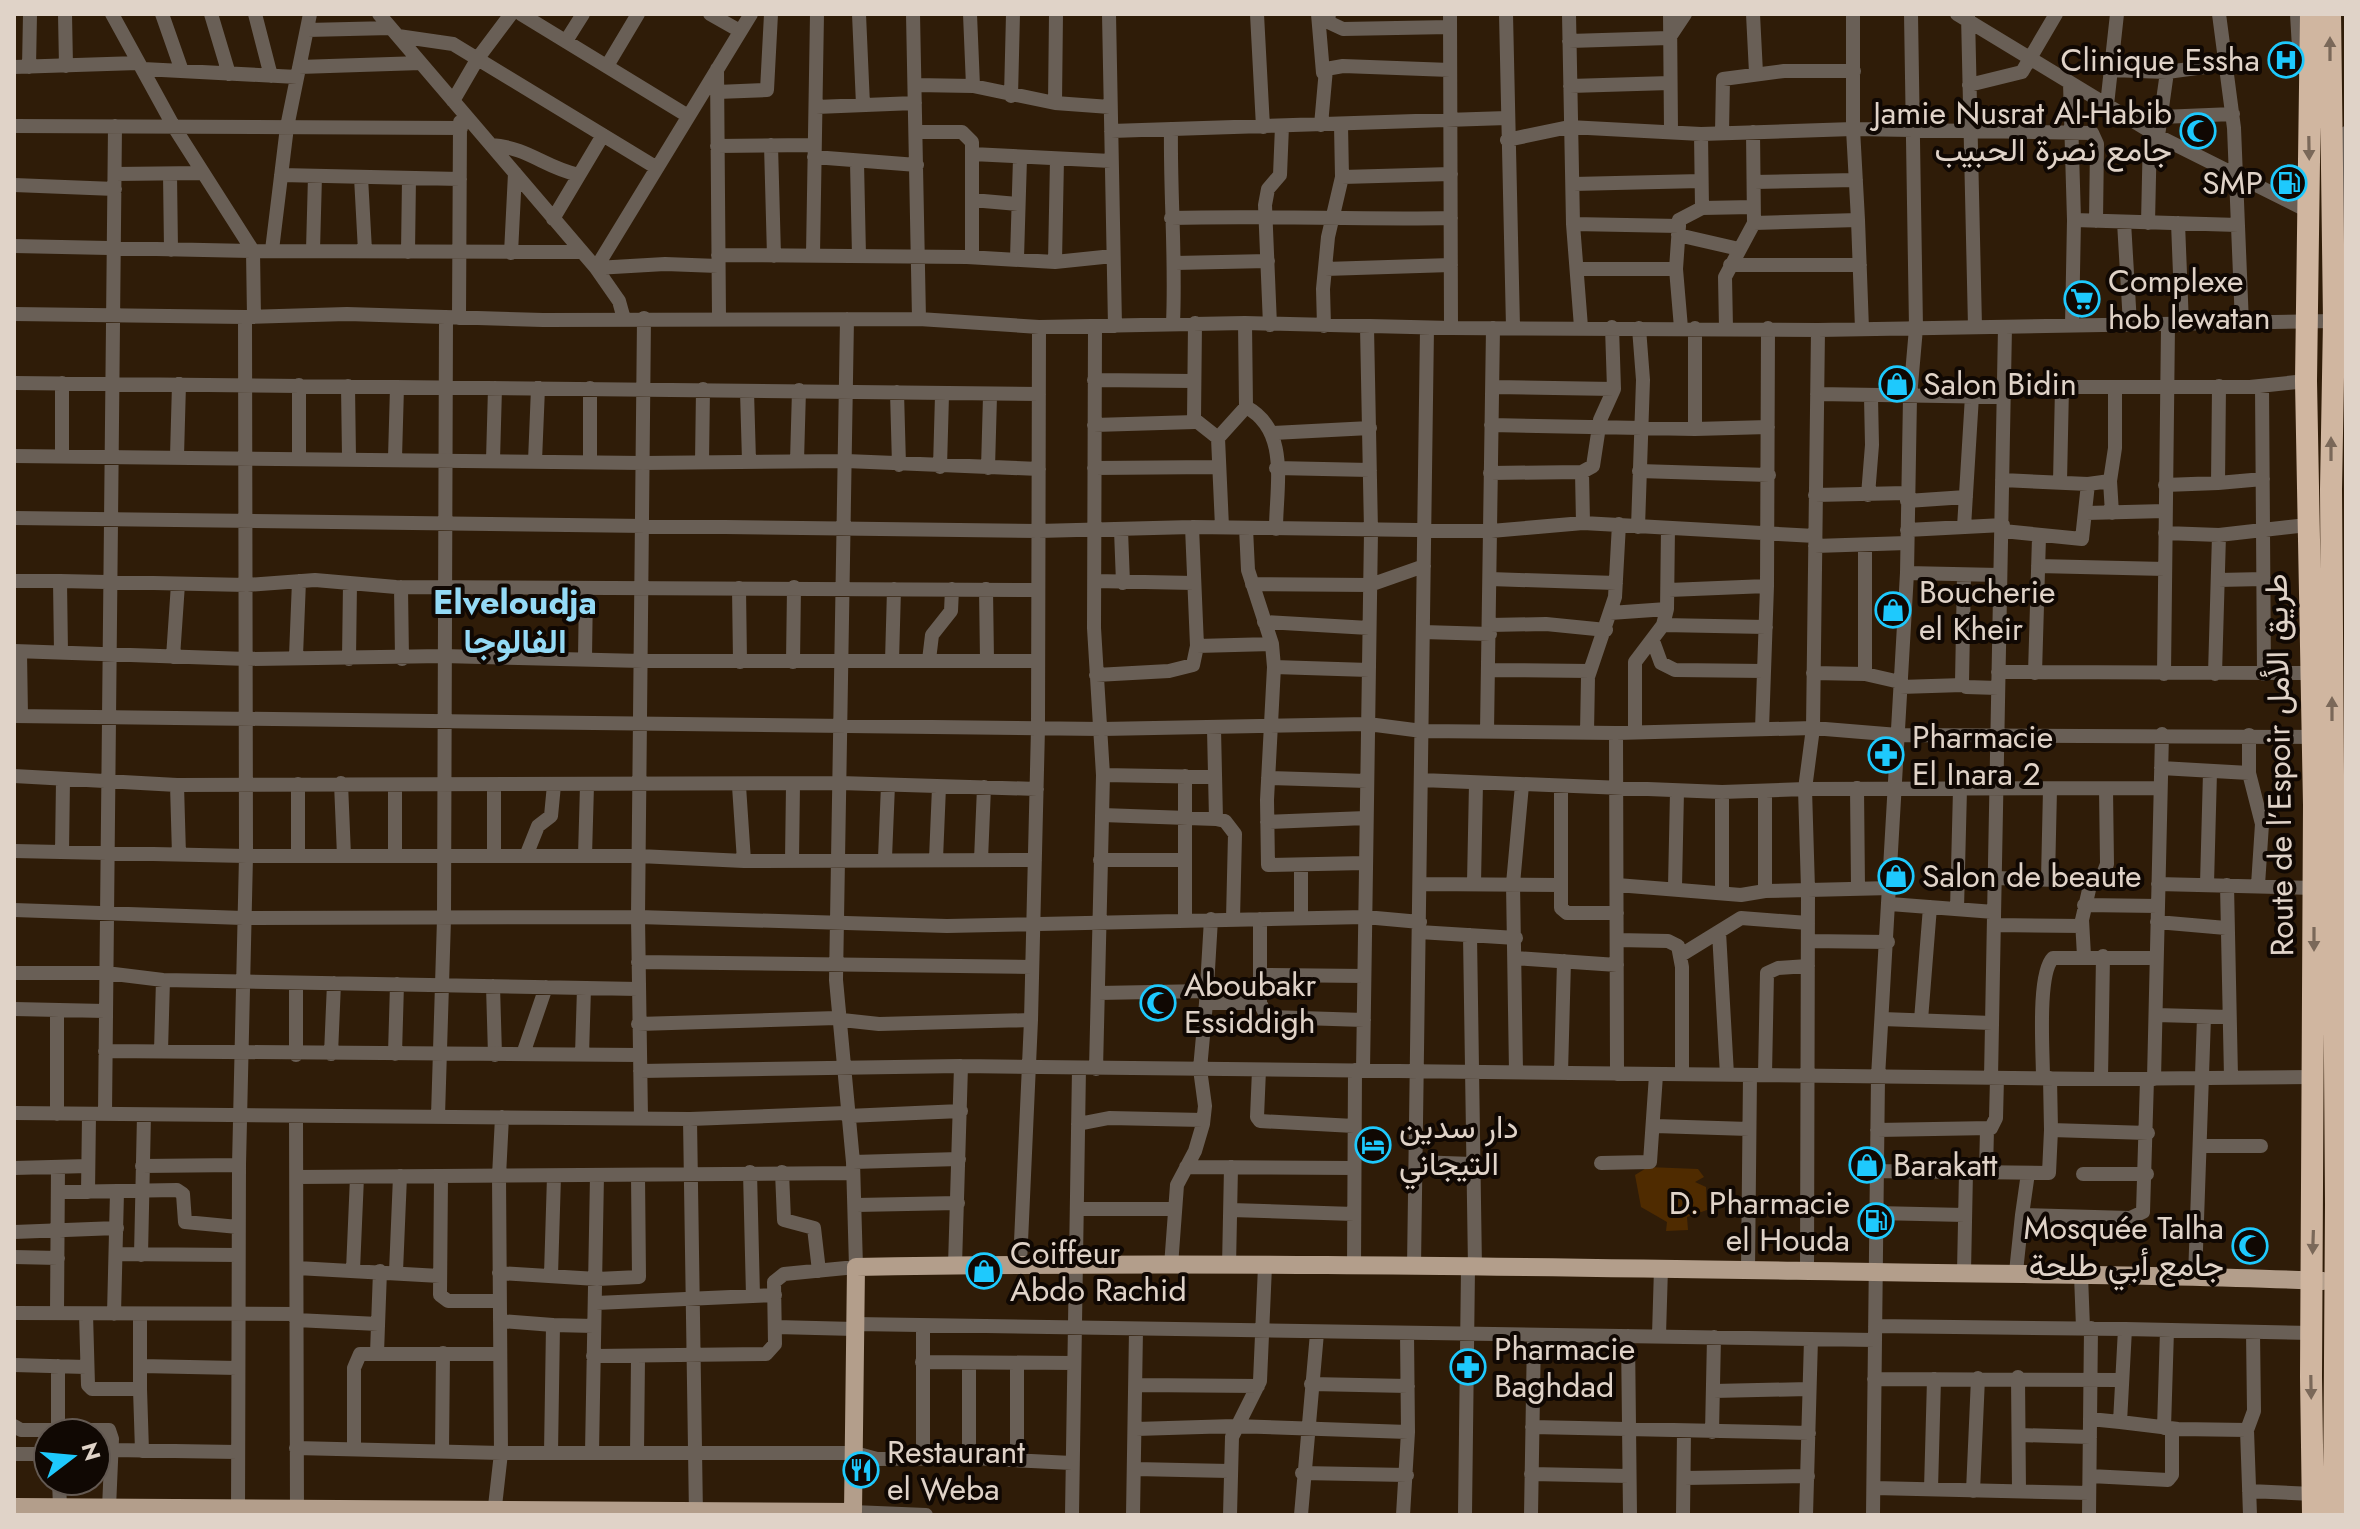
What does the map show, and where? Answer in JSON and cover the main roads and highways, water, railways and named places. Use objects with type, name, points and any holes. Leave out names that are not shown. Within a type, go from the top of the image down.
[{"type":"highway","name":"Route de l’Espoir طريق الأمل","points":[[2311,14],[2329,82],[2310,212],[2307,525],[2313,737],[2331,888],[2340,1045],[2341,1204],[2331,1282],[2311,1333],[2328,1503]]},
{"type":"highway","name":"Route de l’Espoir طريق الأمل","points":[[2328,1503],[2340,1439],[2331,1282],[2313,1077],[2339,806],[2338,409],[2334,321],[2341,253],[2329,82],[2330,14]]},
{"type":"main road","points":[[14,1507],[60,1507],[90,1511],[109,1508],[238,1512],[853,1513],[856,1267],[1020,1264],[1661,1268],[2016,1272],[2331,1282]]},
{"type":"place","name":"Clinique Essha","points":[[2286,60]]},
{"type":"place","name":"Jamie Nusrat Al-Habib جامع نصرة الحبيب","points":[[2198,131]]},
{"type":"place","name":"SMP","points":[[2289,183]]},
{"type":"place","name":"Complexe hob lewatan","points":[[2082,299]]},
{"type":"place","name":"Salon Bidin","points":[[1897,384]]},
{"type":"place","name":"Boucherie el Kheir","points":[[1893,610]]},
{"type":"place","name":"Pharmacie El Inara 2","points":[[1886,755]]},
{"type":"place","name":"Salon de beaute","points":[[1896,876]]},
{"type":"place","name":"Aboubakr Essiddigh","points":[[1158,1003]]},
{"type":"place","name":"دار سدين التيجاني","points":[[1373,1145]]},
{"type":"place","name":"Barakatt","points":[[1867,1165]]},
{"type":"place","name":"D. Pharmacie el Houda","points":[[1876,1221]]},
{"type":"place","name":"Mosquée Talha جامع أبي طلحة","points":[[2250,1246]]},
{"type":"place","name":"Coiffeur Abdo Rachid","points":[[984,1271]]},
{"type":"place","name":"Pharmacie Baghdad","points":[[1468,1367]]},
{"type":"place","name":"Restaurant el Weba","points":[[861,1470]]},
{"type":"district","name":"Elveloudja الفالوجا","points":[[515,622]]}]
